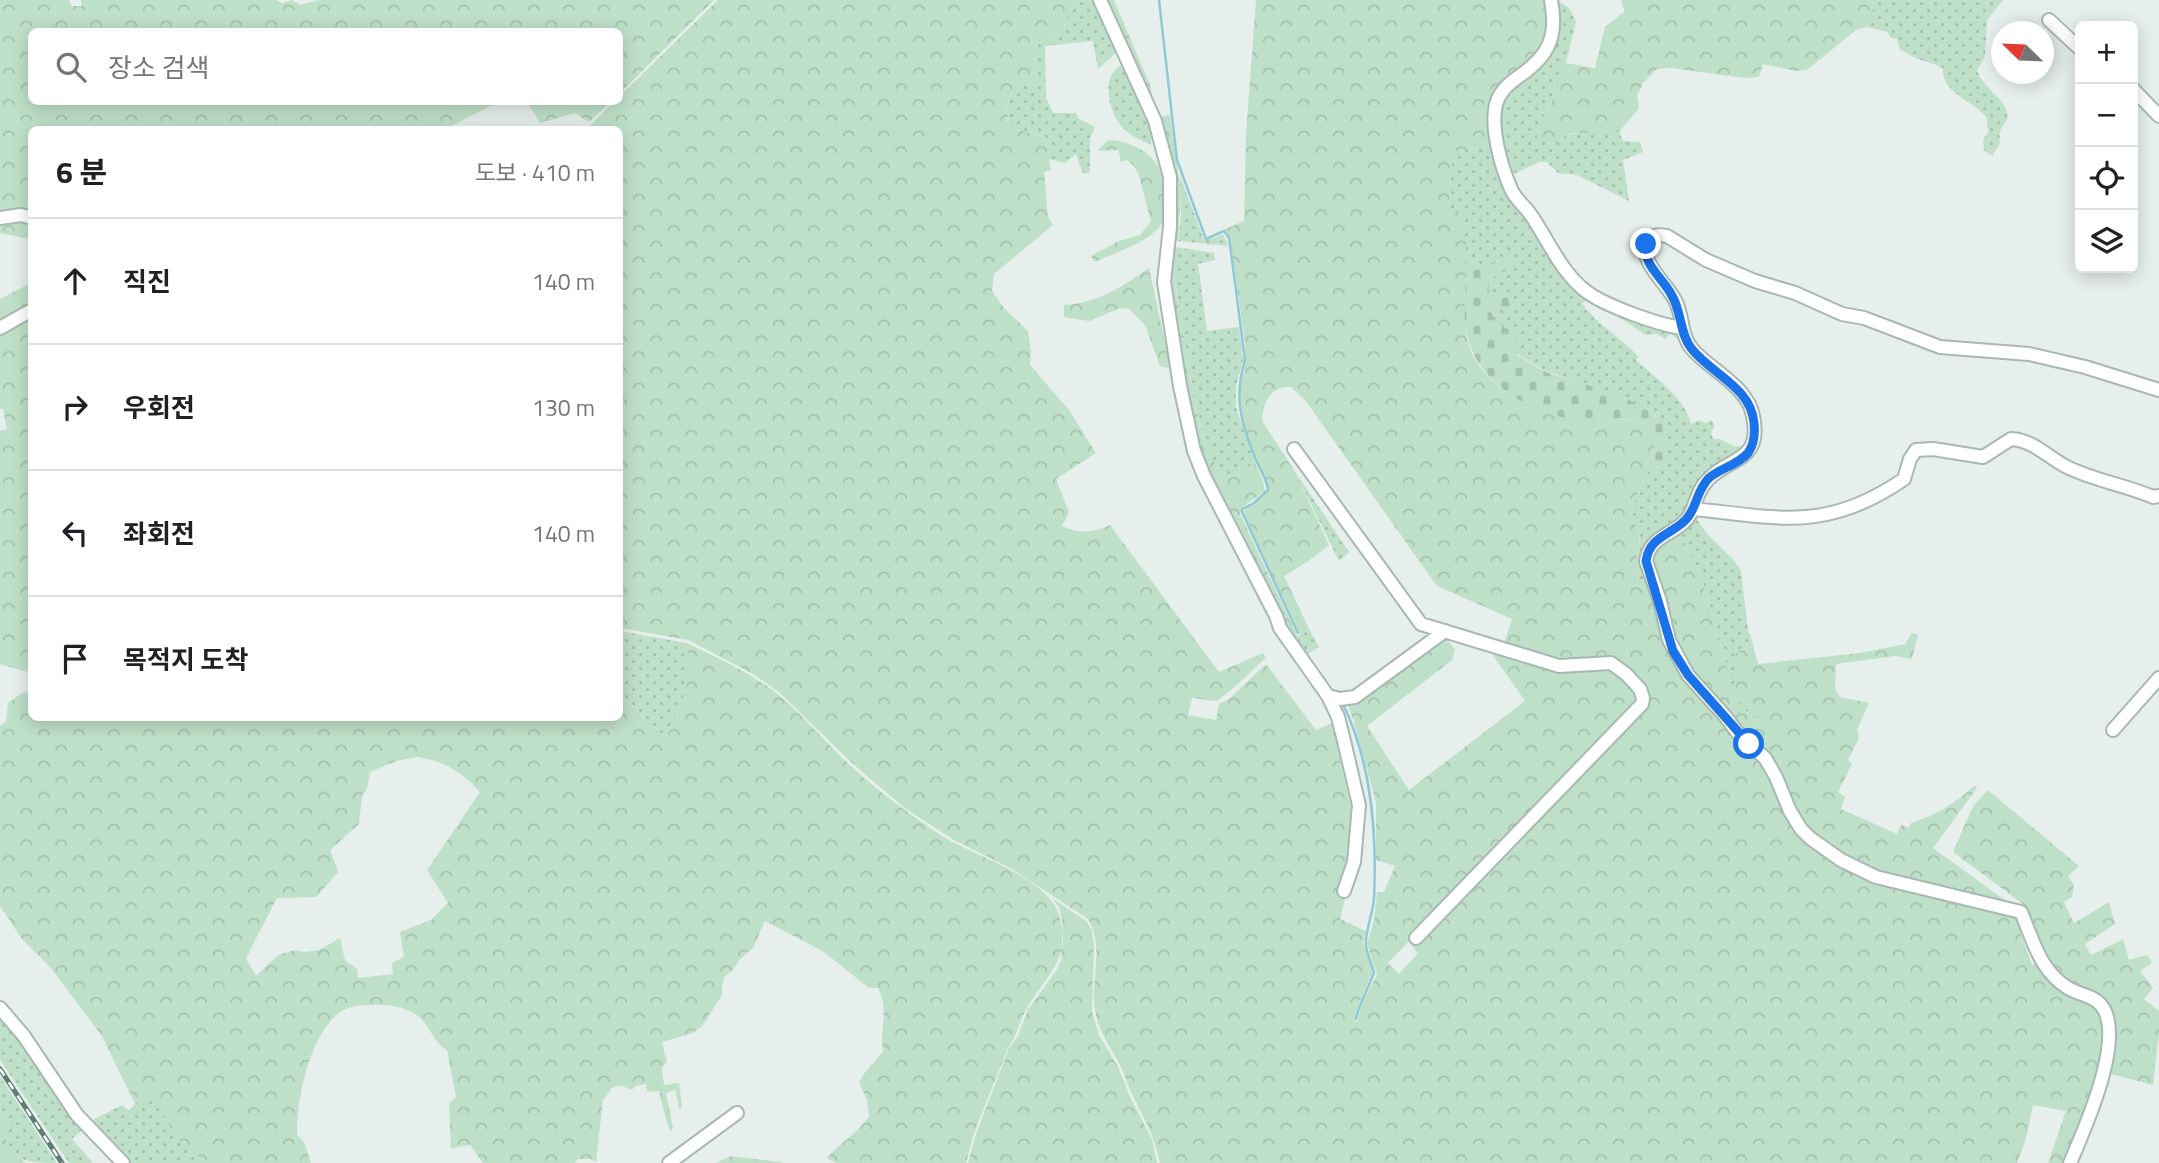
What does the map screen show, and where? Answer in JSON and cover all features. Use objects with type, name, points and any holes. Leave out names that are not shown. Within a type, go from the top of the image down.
[{"type":"street","points":[[1100,0],[1155,121],[1170,177],[1170,227],[1164,282],[1180,386],[1194,451],[1280,628],[1328,696],[1338,717],[1359,805],[1354,862],[1344,891]]},
{"type":"street","points":[[1551,0],[1552,32],[1546,53],[1538,64],[1502,91],[1495,112],[1496,136],[1512,191],[1570,274],[1587,292],[1657,322],[1682,328]]},
{"type":"street","points":[[2049,20],[2075,44]]},
{"type":"street","points":[[2138,94],[2159,116]]},
{"type":"street","points":[[0,218],[21,215],[28,217]]},
{"type":"street","points":[[2070,1163],[2105,1069],[2109,1033],[2104,1008],[2092,997],[2062,984],[2049,972],[2040,961],[2021,912],[1876,877],[1841,860],[1801,830],[1771,767],[1757,750],[1741,737],[1688,675],[1669,639],[1660,601],[1646,561],[1647,554],[1655,541],[1681,524],[1694,509],[1706,481],[1748,453],[1755,426],[1747,399],[1691,348],[1682,328],[1682,317],[1675,300],[1645,257],[1646,244],[1652,237],[1660,235],[1677,241],[1706,260],[1755,281],[1795,293],[1842,314],[1864,318],[1940,346],[2023,352],[2159,390]]},
{"type":"street","points":[[0,328],[28,312]]},
{"type":"street","points":[[1694,509],[1774,519],[1808,519],[1828,515],[1865,502],[1904,479],[1910,459],[1916,450],[1933,449],[1983,457],[2011,439],[2029,443],[2066,466],[2089,475],[2153,497],[2159,496]]},
{"type":"street","points":[[1294,449],[1421,624],[1559,666],[1611,663],[1640,689],[1643,698],[1642,704],[1416,938]]},
{"type":"street","points":[[1328,696],[1340,699],[1355,697],[1445,631]]},
{"type":"street","points":[[2113,730],[2159,678]]},
{"type":"street","points":[[0,1008],[24,1036],[76,1115],[123,1163]]},
{"type":"street","points":[[669,1163],[737,1113]]},
{"type":"green space","points":[[0,0],[69,0],[71,6],[82,6],[81,0],[276,0],[282,3],[292,0],[300,5],[319,0],[714,0],[623,90],[623,28],[28,28],[28,105],[492,105],[452,126],[28,126],[28,214],[0,215]]},
{"type":"green space","points":[[718,0],[1076,0],[1061,32],[1035,46],[1037,84],[1014,86],[1006,107],[1010,128],[1046,137],[1051,170],[1044,172],[1048,216],[1053,225],[994,274],[992,291],[1004,308],[1028,331],[1030,365],[1069,410],[1096,453],[1056,479],[1069,512],[1062,526],[1086,532],[1110,525],[1219,672],[1263,653],[1266,658],[1219,699],[1215,701],[1192,698],[1188,715],[1216,720],[1219,704],[1229,699],[1266,664],[1316,730],[1332,723],[1351,808],[1351,844],[1339,896],[1345,899],[1340,919],[1366,931],[1363,944],[1373,971],[1357,1008],[1355,1022],[1377,974],[1367,944],[1374,920],[1377,892],[1384,892],[1395,866],[1376,860],[1376,802],[1346,700],[1360,697],[1441,640],[1450,643],[1455,650],[1452,660],[1367,726],[1409,790],[1525,701],[1492,654],[1554,673],[1601,667],[1610,669],[1626,681],[1635,692],[1637,700],[1388,963],[1399,974],[1418,953],[1412,946],[1646,706],[1648,697],[1629,672],[1611,659],[1559,661],[1504,643],[1512,619],[1437,586],[1305,400],[1291,387],[1284,387],[1269,397],[1262,421],[1294,470],[1329,545],[1284,576],[1309,629],[1301,636],[1243,512],[1264,496],[1269,488],[1254,455],[1240,411],[1239,391],[1246,360],[1245,343],[1230,237],[1223,230],[1244,221],[1246,134],[1256,0],[1548,0],[1550,31],[1544,49],[1532,64],[1503,86],[1495,100],[1492,124],[1498,156],[1496,158],[1492,145],[1452,152],[1449,207],[1464,213],[1467,273],[1465,322],[1469,346],[1476,361],[1498,386],[1527,403],[1575,419],[1622,420],[1649,427],[1655,447],[1650,468],[1631,513],[1640,535],[1638,585],[1653,590],[1667,640],[1680,665],[1696,688],[1766,768],[1802,837],[1839,864],[1867,877],[2018,915],[2020,921],[2017,923],[2032,965],[2039,962],[2063,989],[2098,1007],[2105,1021],[2103,1061],[2090,1107],[2067,1163],[2048,1163],[2066,1111],[2033,1105],[2026,1139],[2017,1163],[1160,1163],[1149,1129],[1098,1022],[1094,1003],[1096,942],[1088,919],[1012,869],[954,840],[906,809],[852,763],[780,693],[753,674],[688,640],[623,629],[623,126],[589,126],[611,105],[623,105],[623,93]]},
{"type":"green space","points":[[1076,0],[1094,0],[1119,50],[1098,69],[1093,41],[1045,46],[1046,97],[1053,113],[1076,113],[1079,119],[1095,127],[1090,138],[1090,172],[1083,174],[1076,154],[1065,163],[1049,159],[1046,137],[1010,128],[1006,108],[1014,86],[1037,84],[1035,46],[1061,32]]},
{"type":"green space","points":[[1108,0],[1114,0],[1150,85],[1153,100],[1143,85]]},
{"type":"green space","points":[[1557,0],[1570,9],[1576,22],[1566,63],[1555,81],[1554,97],[1547,109],[1547,143],[1573,134],[1600,132],[1619,132],[1623,141],[1640,142],[1643,152],[1623,160],[1629,201],[1577,175],[1558,173],[1547,162],[1539,162],[1512,175],[1499,136],[1500,102]]},
{"type":"green space","points":[[1621,0],[1873,0],[1872,16],[1866,27],[1856,30],[1807,70],[1796,71],[1763,64],[1759,77],[1745,78],[1671,68],[1657,69],[1643,83],[1637,96],[1639,108],[1619,132],[1572,133],[1547,143],[1537,138],[1540,123],[1554,97],[1555,81],[1566,63],[1595,68],[1605,27],[1625,11]]},
{"type":"green space","points":[[1873,0],[2003,0],[1987,20],[1985,57],[1977,70],[1984,83],[2003,104],[2008,118],[2000,133],[2000,143],[1992,156],[1984,150],[1983,140],[1989,130],[1987,118],[1953,91],[1947,84],[1943,69],[1900,50],[1897,39],[1891,38],[1888,32],[1866,27],[1872,16]]},
{"type":"green space","points":[[1122,65],[1151,132],[1151,145],[1125,130],[1112,108],[1109,83],[1115,69]]},
{"type":"green space","points":[[529,105],[607,105],[589,122],[575,113],[540,123]]},
{"type":"green space","points":[[1170,115],[1181,192],[1178,241],[1171,241],[1160,117]]},
{"type":"green space","points":[[1115,140],[1137,148],[1153,159],[1164,186],[1164,216],[1155,232],[1130,247],[1095,262],[1091,256],[1119,241],[1140,235],[1151,221],[1134,166],[1127,160],[1121,162],[1118,150],[1097,151],[1107,141]]},
{"type":"green space","points":[[1492,145],[1509,192],[1577,287],[1678,332],[1683,342],[1670,334],[1665,339],[1657,334],[1646,335],[1609,311],[1586,301],[1582,303],[1587,309],[1630,348],[1638,357],[1636,360],[1676,397],[1688,414],[1691,424],[1699,420],[1705,423],[1711,420],[1715,427],[1711,431],[1713,439],[1734,446],[1744,446],[1750,433],[1746,448],[1731,461],[1681,521],[1653,590],[1638,585],[1640,535],[1631,513],[1650,468],[1661,466],[1656,416],[1627,399],[1545,371],[1511,350],[1506,330],[1493,315],[1488,288],[1492,278],[1512,267],[1508,258],[1486,265],[1465,261],[1464,213],[1449,208],[1452,152]]},
{"type":"green space","points":[[1180,176],[1204,240],[1223,234],[1228,246],[1178,241],[1181,216]]},
{"type":"green space","points":[[0,220],[28,220],[28,239],[0,233]]},
{"type":"green space","points":[[1170,246],[1175,247],[1174,276],[1204,442],[1224,480],[1255,463],[1265,491],[1241,508],[1240,514],[1297,635],[1294,637],[1285,627],[1205,467],[1194,433],[1168,281]]},
{"type":"green space","points":[[1175,247],[1214,253],[1215,260],[1198,264],[1207,331],[1239,327],[1243,360],[1236,386],[1236,407],[1255,463],[1224,480],[1204,442],[1192,387],[1174,275]]},
{"type":"green space","points":[[1508,258],[1512,267],[1492,278],[1488,288],[1492,297],[1509,292],[1514,300],[1502,309],[1491,312],[1502,326],[1518,333],[1512,351],[1544,371],[1614,394],[1649,411],[1661,422],[1668,439],[1661,466],[1650,468],[1655,447],[1648,427],[1633,421],[1586,421],[1547,413],[1510,394],[1494,382],[1481,367],[1466,331],[1465,261],[1486,265]]},
{"type":"green space","points":[[1149,268],[1171,369],[1160,366],[1145,325],[1128,308],[1118,309],[1089,321],[1064,317],[1064,305],[1099,297],[1119,288]]},
{"type":"green space","points":[[28,285],[28,308],[0,325],[0,299]]},
{"type":"green space","points":[[28,315],[28,672],[0,664],[0,431],[7,429],[3,409],[0,409],[0,332]]},
{"type":"green space","points":[[1294,470],[1349,552],[1339,561]]},
{"type":"green space","points":[[1695,517],[1741,571],[1751,637],[1744,649],[1735,654],[1736,667],[1762,726],[1741,706],[1735,696],[1703,582],[1678,530]]},
{"type":"green space","points":[[1678,530],[1703,582],[1735,696],[1759,724],[1736,689],[1735,654],[1744,649],[1751,637],[1758,664],[1860,653],[1905,644],[1912,633],[1918,635],[1912,659],[1895,656],[1836,664],[1835,689],[1840,697],[1869,703],[1857,730],[1859,738],[1848,760],[1852,764],[1838,792],[1845,797],[1841,809],[1897,834],[1901,825],[1909,828],[1911,823],[1945,808],[1975,785],[1977,788],[1933,848],[2010,904],[1891,878],[1856,864],[1810,833],[1750,742],[1696,679],[1678,650],[1651,567],[1654,548]]},
{"type":"green space","points":[[1309,629],[1319,647],[1308,654],[1294,637]]},
{"type":"green space","points":[[623,632],[687,643],[690,667],[687,692],[666,738],[630,703],[623,700]]},
{"type":"green space","points":[[687,643],[757,680],[779,695],[851,766],[894,802],[939,834],[1024,878],[1052,901],[1063,930],[1060,955],[1026,1010],[1008,1048],[974,1133],[966,1163],[836,1163],[827,1158],[869,1116],[867,1100],[859,1082],[883,1051],[884,1013],[881,997],[878,988],[869,988],[824,952],[765,921],[753,948],[725,976],[722,995],[703,1025],[693,1033],[662,1042],[667,1062],[662,1067],[664,1085],[679,1083],[682,1107],[679,1108],[675,1089],[666,1094],[673,1127],[671,1132],[659,1091],[647,1092],[646,1084],[635,1086],[632,1090],[622,1086],[613,1087],[603,1100],[596,1162],[591,1159],[578,1159],[574,1163],[483,1163],[470,1145],[451,1148],[449,1104],[456,1097],[447,1050],[424,1022],[410,1012],[390,1006],[362,1005],[342,1011],[331,1021],[321,1034],[307,1067],[299,1104],[297,1135],[304,1142],[311,1163],[209,1163],[190,1152],[176,1137],[152,1095],[135,1104],[102,1036],[50,967],[22,939],[0,906],[0,726],[6,721],[8,703],[22,693],[28,692],[28,721],[623,721],[623,700],[630,703],[666,738],[685,692],[688,671]],"holes":[[[417,757],[452,768],[480,792],[427,870],[448,903],[431,920],[400,932],[404,957],[392,963],[393,974],[358,978],[357,969],[345,960],[340,938],[319,950],[295,950],[278,955],[256,976],[246,958],[277,898],[316,897],[338,872],[330,850],[359,824],[362,796],[367,789],[370,772],[396,761]]]},
{"type":"green space","points":[[1988,790],[2079,866],[2068,876],[2074,885],[2072,897],[2064,902],[2074,923],[2109,902],[2115,924],[2085,944],[2091,955],[2123,939],[2129,960],[2147,955],[2152,963],[2140,971],[2153,988],[2144,999],[2159,1011],[2153,1085],[2107,1073],[2111,1022],[2082,991],[2060,977],[2043,956],[2027,907],[1953,852],[1973,806]]},
{"type":"green space","points":[[1052,898],[1086,921],[1092,930],[1092,1011],[1099,1035],[1118,1067],[1152,1139],[1157,1163],[968,1163],[976,1134],[1009,1048],[1018,1036],[1028,1009],[1061,961],[1063,924],[1059,907]]},
{"type":"green space","points":[[0,1012],[85,1127],[72,1139],[93,1163],[69,1163],[0,1060]]},
{"type":"green space","points":[[0,1076],[57,1163],[24,1160],[8,1145],[5,1136],[10,1126],[0,1110]]},
{"type":"green space","points":[[152,1095],[190,1152],[209,1163],[125,1163],[87,1123],[122,1105],[129,1111],[135,1104]]},
{"type":"green space","points":[[0,1110],[10,1126],[5,1136],[8,1145],[26,1163],[0,1163]]},
{"type":"green space","points":[[731,1156],[781,1162],[782,1163],[716,1163]]},
{"type":"waterway","points":[[1159,0],[1177,160],[1206,239],[1224,231],[1229,238],[1245,360],[1240,385],[1240,408],[1249,442],[1268,490],[1254,503],[1242,509],[1242,512],[1298,633]]},
{"type":"waterway","points":[[1343,704],[1360,750],[1373,824],[1374,899],[1366,942],[1374,973],[1356,1019]]},
{"type":"railway","points":[[0,1069],[62,1163]]},
{"type":"route","points":[[1646,244],[1645,257],[1675,300],[1682,317],[1682,328],[1691,348],[1747,399],[1754,416],[1754,436],[1748,453],[1706,481],[1688,517],[1655,541],[1646,561],[1673,651],[1688,675],[1749,744]]}]
